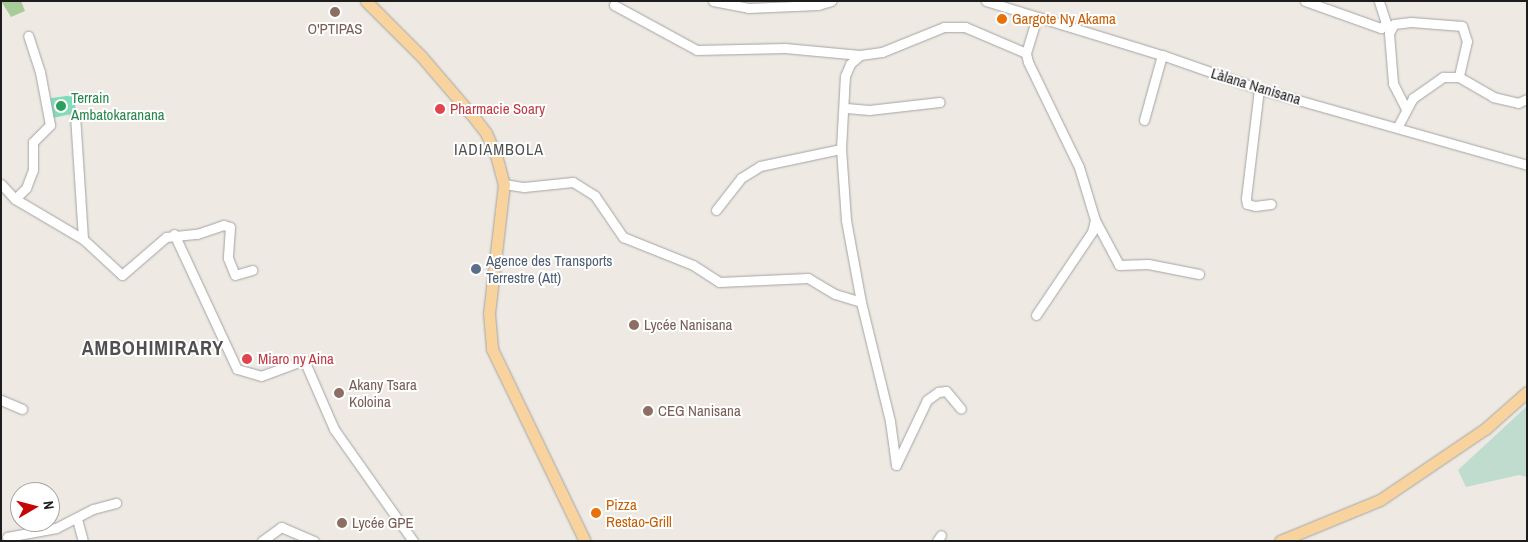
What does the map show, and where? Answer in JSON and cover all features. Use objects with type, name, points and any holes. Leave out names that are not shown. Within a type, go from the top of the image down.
[{"type":"main road","points":[[366,1],[422,57],[486,133],[504,184],[490,304],[492,349],[585,541]]},
{"type":"main road","points":[[1280,541],[1380,500],[1485,429],[1527,392]]},
{"type":"street","points":[[713,1],[748,8],[818,5],[831,1]]},
{"type":"street","points":[[1305,1],[1382,28],[1386,23],[1379,1]]},
{"type":"street","name":"Làlana Nanisana","points":[[988,2],[1162,55],[1259,89],[1398,126],[1527,165]]},
{"type":"street","points":[[614,5],[698,50],[785,48],[860,55],[882,52],[944,27],[965,27],[1026,54]]},
{"type":"street","points":[[1038,18],[1026,54],[1032,72],[1079,167],[1095,220],[1119,265],[1156,264],[1198,274]]},
{"type":"street","points":[[1406,109],[1393,83],[1389,33],[1394,24],[1412,22],[1462,26],[1467,40],[1459,77]]},
{"type":"street","points":[[15,199],[26,188],[33,170],[34,142],[50,125],[40,72],[28,36]]},
{"type":"street","points":[[860,55],[850,64],[845,76],[846,108],[841,149],[846,220],[861,302],[890,421],[896,465],[928,400],[938,392],[946,391],[961,409]]},
{"type":"street","points":[[1144,120],[1162,55]]},
{"type":"street","points":[[1398,126],[1413,98],[1443,77],[1459,77],[1494,97],[1518,103],[1527,99]]},
{"type":"street","points":[[1259,89],[1246,198],[1247,204],[1254,206],[1271,204]]},
{"type":"street","points":[[846,108],[869,110],[940,102]]},
{"type":"street","points":[[75,115],[83,239]]},
{"type":"street","points":[[716,210],[741,178],[760,166],[841,149]]},
{"type":"street","points":[[504,184],[524,187],[573,182],[595,196],[623,237],[693,265],[719,282],[808,278],[835,294],[861,302]]},
{"type":"street","points":[[1,184],[15,199],[83,239],[122,275],[153,245],[174,234],[197,234],[223,225],[230,227],[228,258],[235,274],[252,270]]},
{"type":"street","points":[[1036,315],[1092,232],[1095,220]]},
{"type":"street","points":[[174,234],[237,369],[261,376],[304,360],[334,430],[413,541]]},
{"type":"street","points":[[1,400],[22,408]]},
{"type":"street","points":[[6,536],[56,528],[94,509],[116,503]]},
{"type":"street","points":[[77,519],[83,541]]},
{"type":"street","points":[[262,541],[281,527],[314,541]]},
{"type":"green space","points":[[1,1],[21,1],[25,11],[11,17]]},
{"type":"green space","name":"Terrain Ambatokaranana","points":[[74,95],[76,113],[48,119],[44,99]]},
{"type":"green space","points":[[1527,406],[1527,477],[1519,475],[1466,487],[1458,470]]},
{"type":"place","name":"O'PTIPAS","points":[[335,12]]},
{"type":"place","name":"Gargote Ny Akama","points":[[1002,19]]},
{"type":"place","name":"Terrain Ambatokaranana","points":[[61,106]]},
{"type":"place","name":"Pharmacie Soary","points":[[440,109]]},
{"type":"place","name":"Agence des Transports Terrestre (Att)","points":[[476,269]]},
{"type":"place","name":"Lycée Nanisana","points":[[634,325]]},
{"type":"place","name":"Miaro ny Aina","points":[[247,359]]},
{"type":"place","name":"Akany Tsara Koloina","points":[[339,393]]},
{"type":"place","name":"CEG Nanisana","points":[[648,411]]},
{"type":"place","name":"Pizza Restao-Grill","points":[[596,513]]},
{"type":"place","name":"Lycée GPE","points":[[342,523]]},
{"type":"district","name":"IADIAMBOLA","points":[[499,149]]},
{"type":"district","name":"AMBOHIMIRARY","points":[[153,347]]}]
